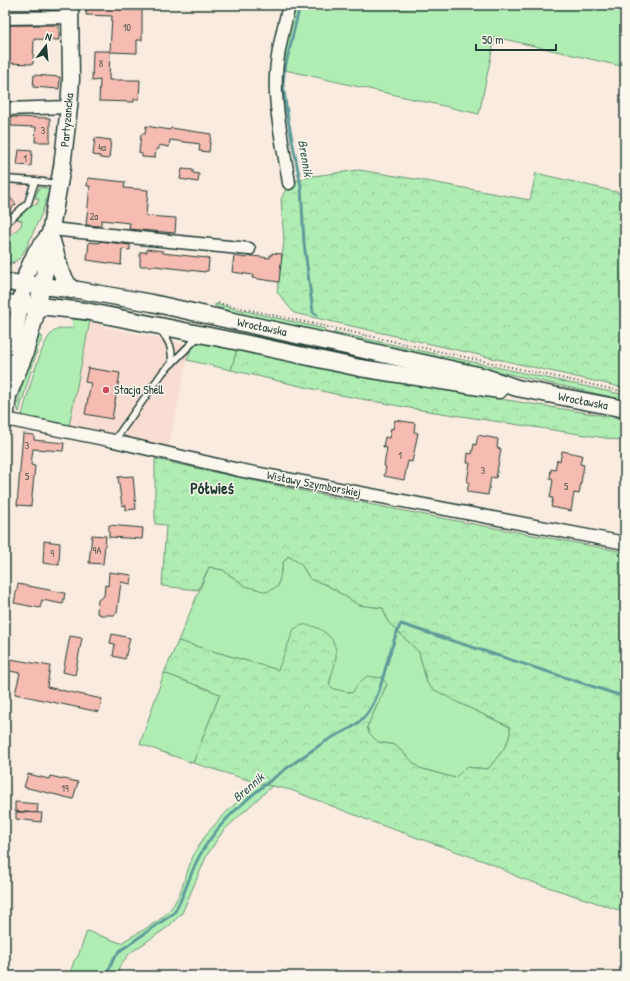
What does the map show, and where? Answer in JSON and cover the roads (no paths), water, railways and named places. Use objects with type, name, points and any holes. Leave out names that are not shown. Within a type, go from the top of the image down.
[{"type":"main road","name":"Partyzancka","points":[[9,393],[24,356],[38,306],[48,256],[50,232],[60,184],[71,79],[70,11]]},
{"type":"main road","name":"Partyzancka","points":[[9,393],[8,347],[16,326],[28,270],[36,252],[50,232]]},
{"type":"main road","points":[[50,232],[61,272],[71,290]]},
{"type":"main road","name":"Wrocławska","points":[[5,282],[134,300],[236,321],[482,376],[517,388],[625,409]]},
{"type":"main road","name":"Wrocławska","points":[[5,303],[85,312],[201,334],[360,368],[461,385],[502,390],[517,388]]},
{"type":"main road","points":[[5,420],[9,393]]},
{"type":"street","points":[[289,183],[276,94],[276,75],[281,41],[290,5]]},
{"type":"street","points":[[5,18],[70,11]]},
{"type":"street","points":[[5,110],[69,107]]},
{"type":"street","points":[[50,232],[249,249]]},
{"type":"street","name":"Wisławy Szymborskiej","points":[[5,420],[114,441],[239,470],[625,543]]},
{"type":"lane","points":[[5,179],[60,184]]},
{"type":"lane","points":[[5,224],[28,203],[35,181]]},
{"type":"lane","points":[[155,325],[168,340],[171,346],[172,363]]},
{"type":"lane","points":[[114,441],[163,372],[201,334]]},
{"type":"waterway","name":"Brennik","points":[[300,5],[284,72],[283,85],[301,186],[304,243],[313,312],[317,315]]},
{"type":"waterway","name":"Brennik","points":[[106,976],[114,958],[121,950],[174,913],[195,865],[204,849],[215,833],[234,812],[251,796],[304,756],[362,720],[376,699],[395,636],[401,624],[625,697]]},
{"type":"place","name":"Stacja Shell","points":[[106,390]]},
{"type":"district","name":"Półwieś","points":[[212,488]]}]
